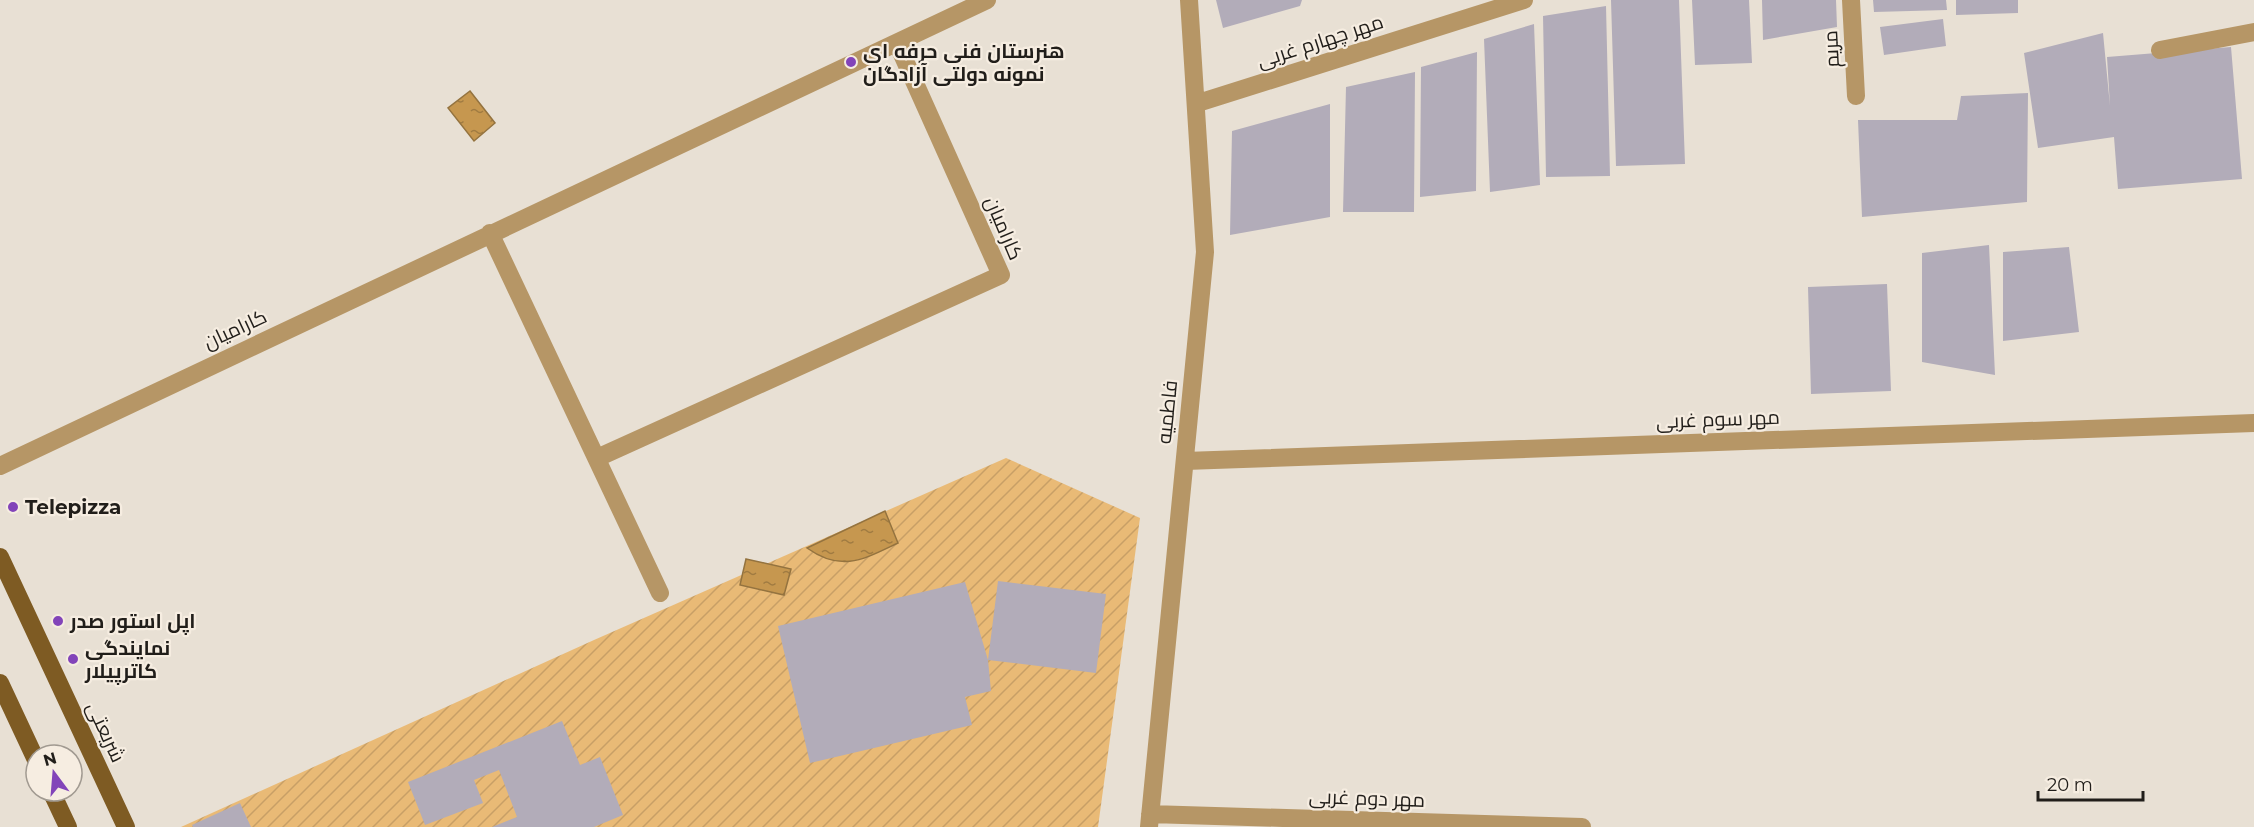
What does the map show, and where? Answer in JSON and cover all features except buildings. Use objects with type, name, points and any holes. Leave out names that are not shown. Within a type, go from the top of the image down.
[{"type":"main road","name":"شریعتی","points":[[0,557],[126,827]]},
{"type":"main road","points":[[0,683],[28,743]]},
{"type":"main road","points":[[57,803],[68,827]]},
{"type":"street","points":[[897,43],[987,0]]},
{"type":"street","name":"فاطمیه","points":[[1150,821],[1205,252],[1198,103],[1190,0]]},
{"type":"street","name":"مهر چهارم غربی","points":[[1198,103],[1524,0]]},
{"type":"street","name":"مریم","points":[[1851,0],[1856,96]]},
{"type":"street","points":[[2160,50],[2254,32]]},
{"type":"street","name":"کارامیان","points":[[0,466],[897,43],[1001,275],[597,458]]},
{"type":"street","points":[[490,233],[660,593]]},
{"type":"street","name":"مهر سوم غربی","points":[[1185,461],[2254,423]]},
{"type":"street","name":"مهر دوم غربی","points":[[1150,821],[1582,827]]},
{"type":"shaded area","points":[[1006,458],[1140,518],[1098,827],[181,827],[594,640]]},
{"type":"water","points":[[470,91],[495,123],[474,141],[448,108]]},
{"type":"water","points":[[885,511],[898,543],[886,549],[853,561],[842,562],[820,556],[807,548]]},
{"type":"water","points":[[746,559],[791,569],[784,595],[740,585]]},
{"type":"place","name":"هنرستان فنی حرفه ای نمونه دولتی آزادگان","points":[[851,62]]},
{"type":"place","name":"Telepizza","points":[[13,507]]},
{"type":"place","name":"اپل استور صدر","points":[[58,621]]},
{"type":"place","name":"نمایندگی کاترپیلار","points":[[73,659]]}]
